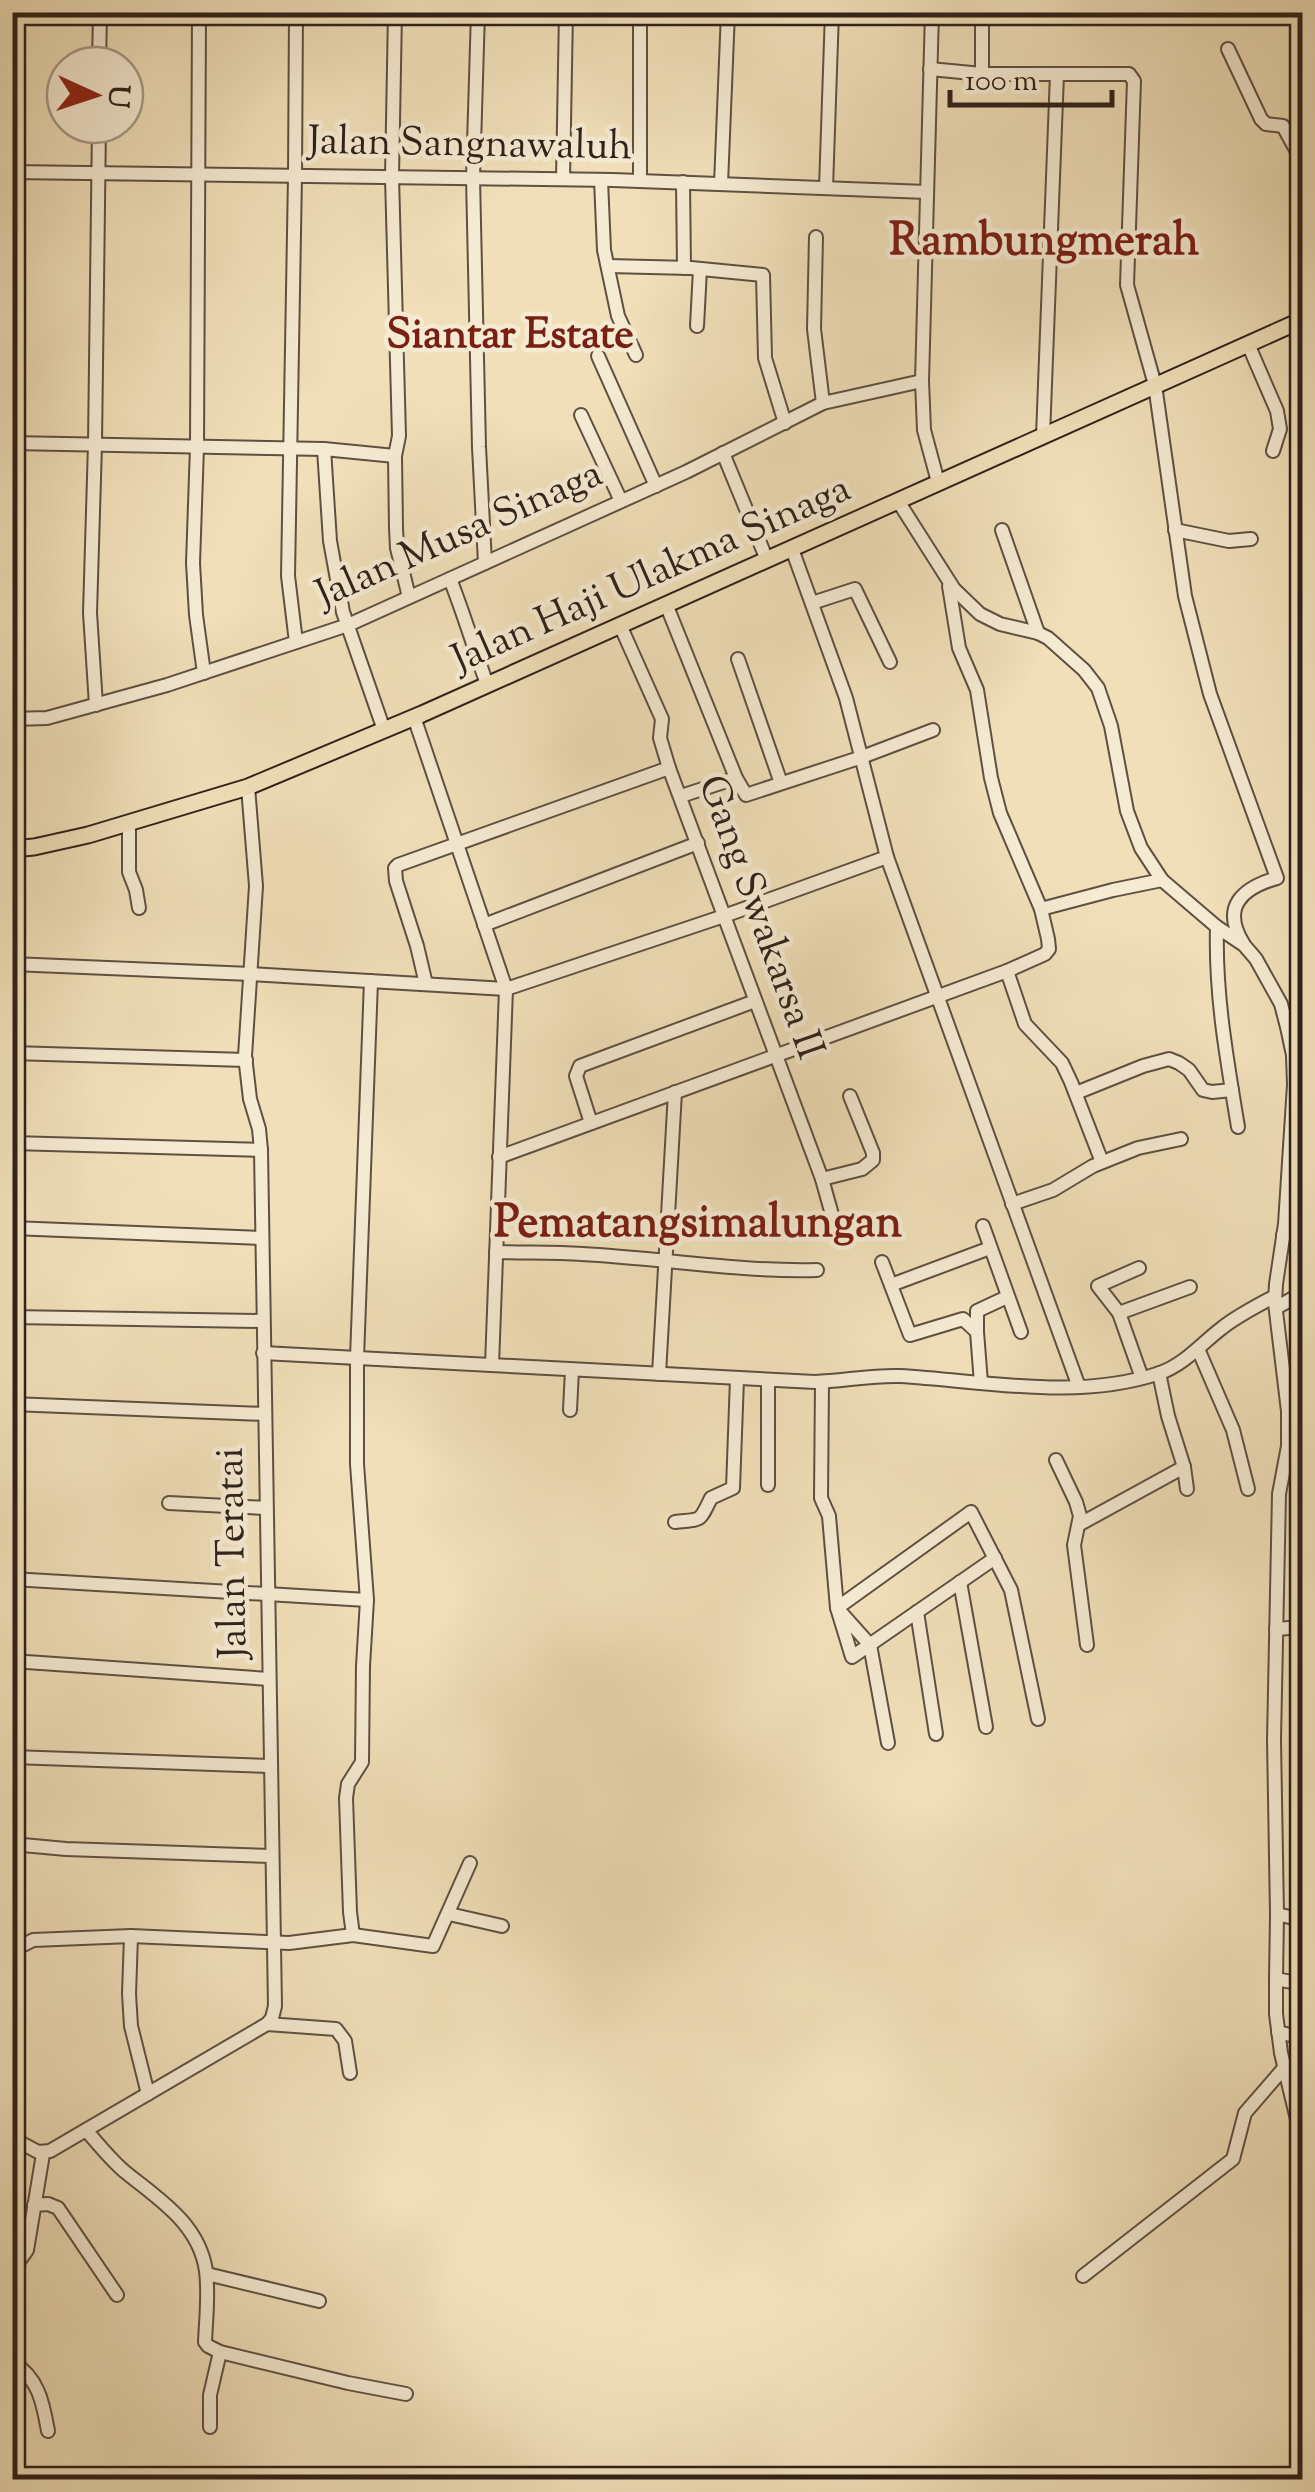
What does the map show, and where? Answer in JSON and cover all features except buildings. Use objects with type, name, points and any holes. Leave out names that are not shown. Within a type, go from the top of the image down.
[{"type":"main road","name":"Jalan Haji Ulakma Sinaga","points":[[12,849],[34,848],[248,787],[414,717],[1302,320]]},
{"type":"street","points":[[100,12],[100,45]]},
{"type":"street","points":[[199,12],[194,590],[204,673]]},
{"type":"street","points":[[296,12],[288,576],[296,642]]},
{"type":"street","points":[[395,12],[392,177],[400,436],[395,456],[398,548],[408,597]]},
{"type":"street","points":[[478,12],[474,178],[485,563]]},
{"type":"street","points":[[563,179],[566,12]]},
{"type":"street","points":[[640,12],[640,181]]},
{"type":"street","points":[[721,184],[728,12]]},
{"type":"street","points":[[826,188],[832,12]]},
{"type":"street","points":[[932,12],[922,381],[924,430],[938,482]]},
{"type":"street","points":[[982,12],[982,74]]},
{"type":"street","points":[[1228,49],[1264,123],[1283,126],[1302,161]]},
{"type":"street","points":[[930,69],[982,74],[1129,74],[1134,80],[1127,284],[1155,385],[1185,596],[1210,694],[1277,878],[1248,889],[1240,898],[1234,920],[1236,931],[1281,1004],[1292,1056],[1294,1085],[1276,1302],[1288,1411],[1288,1446],[1279,1494],[1276,1629],[1276,1980],[1278,2032],[1302,2140]]},
{"type":"street","points":[[1044,436],[1058,74]]},
{"type":"street","points":[[96,704],[90,613],[99,145]]},
{"type":"street","name":"Jalan Sangnawaluh","points":[[12,172],[563,179],[927,192]]},
{"type":"street","points":[[601,180],[604,250],[618,316],[636,356]]},
{"type":"street","points":[[683,182],[684,268]]},
{"type":"street","points":[[816,238],[814,329],[823,403]]},
{"type":"street","points":[[608,266],[762,275],[765,358],[785,422]]},
{"type":"street","points":[[697,326],[700,269]]},
{"type":"street","points":[[1248,344],[1277,411],[1280,428],[1273,451]]},
{"type":"street","points":[[598,356],[656,486]]},
{"type":"street","name":"Jalan Musa Sinaga","points":[[12,719],[47,718],[204,673],[348,625],[656,486],[823,403],[922,381]]},
{"type":"street","points":[[581,415],[621,501]]},
{"type":"street","points":[[12,442],[324,450],[395,456]]},
{"type":"street","points":[[324,450],[335,572],[348,625],[384,730]]},
{"type":"street","points":[[723,453],[767,560]]},
{"type":"street","points":[[898,502],[965,602],[1000,624],[1038,632],[1084,670],[1098,688],[1108,716],[1127,811],[1141,848],[1162,880],[1244,945]]},
{"type":"street","points":[[1002,530],[1038,632]]},
{"type":"street","points":[[1175,530],[1229,540],[1250,539]]},
{"type":"street","points":[[792,549],[846,698],[886,857],[1079,1387]]},
{"type":"street","points":[[450,579],[488,684]]},
{"type":"street","points":[[500,1157],[1045,954],[1048,949],[1041,909],[1000,813],[977,690],[959,648],[948,580]]},
{"type":"street","points":[[812,604],[856,588],[890,662]]},
{"type":"street","points":[[666,604],[746,795],[933,730]]},
{"type":"street","name":"Gang Swakarsa II","points":[[620,625],[662,719],[660,738],[670,768],[822,1180],[838,1236]]},
{"type":"street","points":[[738,659],[781,783]]},
{"type":"street","points":[[414,717],[506,989],[492,1366]]},
{"type":"street","points":[[426,984],[395,868],[670,768]]},
{"type":"street","points":[[681,796],[736,778]]},
{"type":"street","name":"Jalan Teratai","points":[[248,787],[255,867],[246,1060],[261,1150],[275,2006],[266,2024]]},
{"type":"street","points":[[129,823],[130,872],[138,908]]},
{"type":"street","points":[[484,925],[698,843]]},
{"type":"street","points":[[12,964],[506,989],[886,857]]},
{"type":"street","points":[[1041,909],[1162,880]]},
{"type":"street","points":[[1217,927],[1220,1020],[1238,1127]]},
{"type":"street","points":[[1007,971],[1026,1024],[1062,1063],[1102,1162]]},
{"type":"street","points":[[353,1935],[346,1798],[348,1784],[362,1762],[367,1600],[357,1464],[357,1358],[372,981]]},
{"type":"street","points":[[590,1122],[576,1076],[580,1066],[756,1001]]},
{"type":"street","points":[[12,1054],[246,1060]]},
{"type":"street","points":[[1076,1093],[1142,1066],[1169,1060],[1189,1070],[1203,1090],[1232,1090]]},
{"type":"street","points":[[659,1374],[675,1092]]},
{"type":"street","points":[[822,1180],[862,1169],[873,1160],[850,1096]]},
{"type":"street","points":[[1012,1204],[1053,1190],[1102,1162],[1138,1148],[1182,1139]]},
{"type":"street","points":[[12,1143],[261,1150]]},
{"type":"street","points":[[983,1226],[1022,1332]]},
{"type":"street","points":[[12,1228],[261,1238]]},
{"type":"street","points":[[1283,1236],[1302,1232]]},
{"type":"street","points":[[890,1284],[990,1248]]},
{"type":"street","points":[[496,1252],[817,1270]]},
{"type":"street","points":[[882,1262],[910,1336],[963,1320],[977,1332]]},
{"type":"street","points":[[1139,1268],[1098,1286],[1119,1313],[1142,1378]]},
{"type":"street","points":[[1119,1313],[1190,1287]]},
{"type":"street","points":[[263,1354],[737,1379],[822,1382],[894,1376],[1079,1387],[1112,1385],[1159,1373],[1175,1366],[1248,1310],[1302,1293]]},
{"type":"street","points":[[981,1382],[978,1311],[1008,1297]]},
{"type":"street","points":[[12,1316],[262,1322]]},
{"type":"street","points":[[1198,1349],[1232,1430],[1248,1489]]},
{"type":"street","points":[[570,1410],[572,1370]]},
{"type":"street","points":[[1159,1373],[1187,1489]]},
{"type":"street","points":[[675,1522],[699,1519],[711,1498],[733,1488],[737,1379]]},
{"type":"street","points":[[768,1380],[768,1485]]},
{"type":"street","points":[[822,1382],[821,1498],[830,1516],[837,1608],[852,1657],[995,1558]]},
{"type":"street","points":[[12,1404],[264,1414]]},
{"type":"street","points":[[1056,1460],[1079,1509],[1080,1524],[1074,1545],[1087,1645]]},
{"type":"street","points":[[1080,1524],[1184,1467]]},
{"type":"street","points":[[1285,1469],[1302,1469]]},
{"type":"street","points":[[169,1502],[266,1508]]},
{"type":"street","points":[[837,1608],[971,1512],[1011,1590],[1038,1719]]},
{"type":"street","points":[[12,1578],[367,1600]]},
{"type":"street","points":[[960,1582],[986,1727]]},
{"type":"street","points":[[837,1608],[870,1645],[888,1743]]},
{"type":"street","points":[[917,1612],[936,1734]]},
{"type":"street","points":[[1276,1629],[1302,1627]]},
{"type":"street","points":[[12,1661],[269,1679]]},
{"type":"street","points":[[12,1757],[271,1766]]},
{"type":"street","points":[[12,1844],[272,1856]]},
{"type":"street","points":[[12,1951],[32,1940],[131,1936],[274,1942],[353,1935],[433,1946],[470,1864]]},
{"type":"street","points":[[449,1914],[502,1926]]},
{"type":"street","points":[[1277,1914],[1302,1920]]},
{"type":"street","points":[[131,1936],[131,2026],[148,2094]]},
{"type":"street","points":[[1276,1980],[1302,1984]]},
{"type":"street","points":[[43,2154],[266,2024],[336,2029],[344,2041],[350,2073]]},
{"type":"street","points":[[1278,2032],[1302,2038]]},
{"type":"street","points":[[1083,2276],[1232,2159],[1246,2112],[1284,2068]]},
{"type":"street","points":[[86,2130],[120,2168],[174,2210],[194,2239],[207,2274],[205,2342],[220,2352],[406,2394]]},
{"type":"street","points":[[12,2138],[43,2154]]},
{"type":"street","points":[[12,2271],[27,2250],[43,2154]]},
{"type":"street","points":[[34,2205],[58,2208],[117,2295]]},
{"type":"street","points":[[207,2274],[319,2302]]},
{"type":"street","points":[[210,2426],[210,2394],[220,2352]]},
{"type":"street","points":[[12,2362],[35,2383],[42,2397],[48,2431]]},
{"type":"district","name":"Rambungmerah","points":[[1044,243]]},
{"type":"district","name":"Siantar Estate","points":[[510,337]]},
{"type":"district","name":"Pematangsimalungan","points":[[698,1225]]}]
